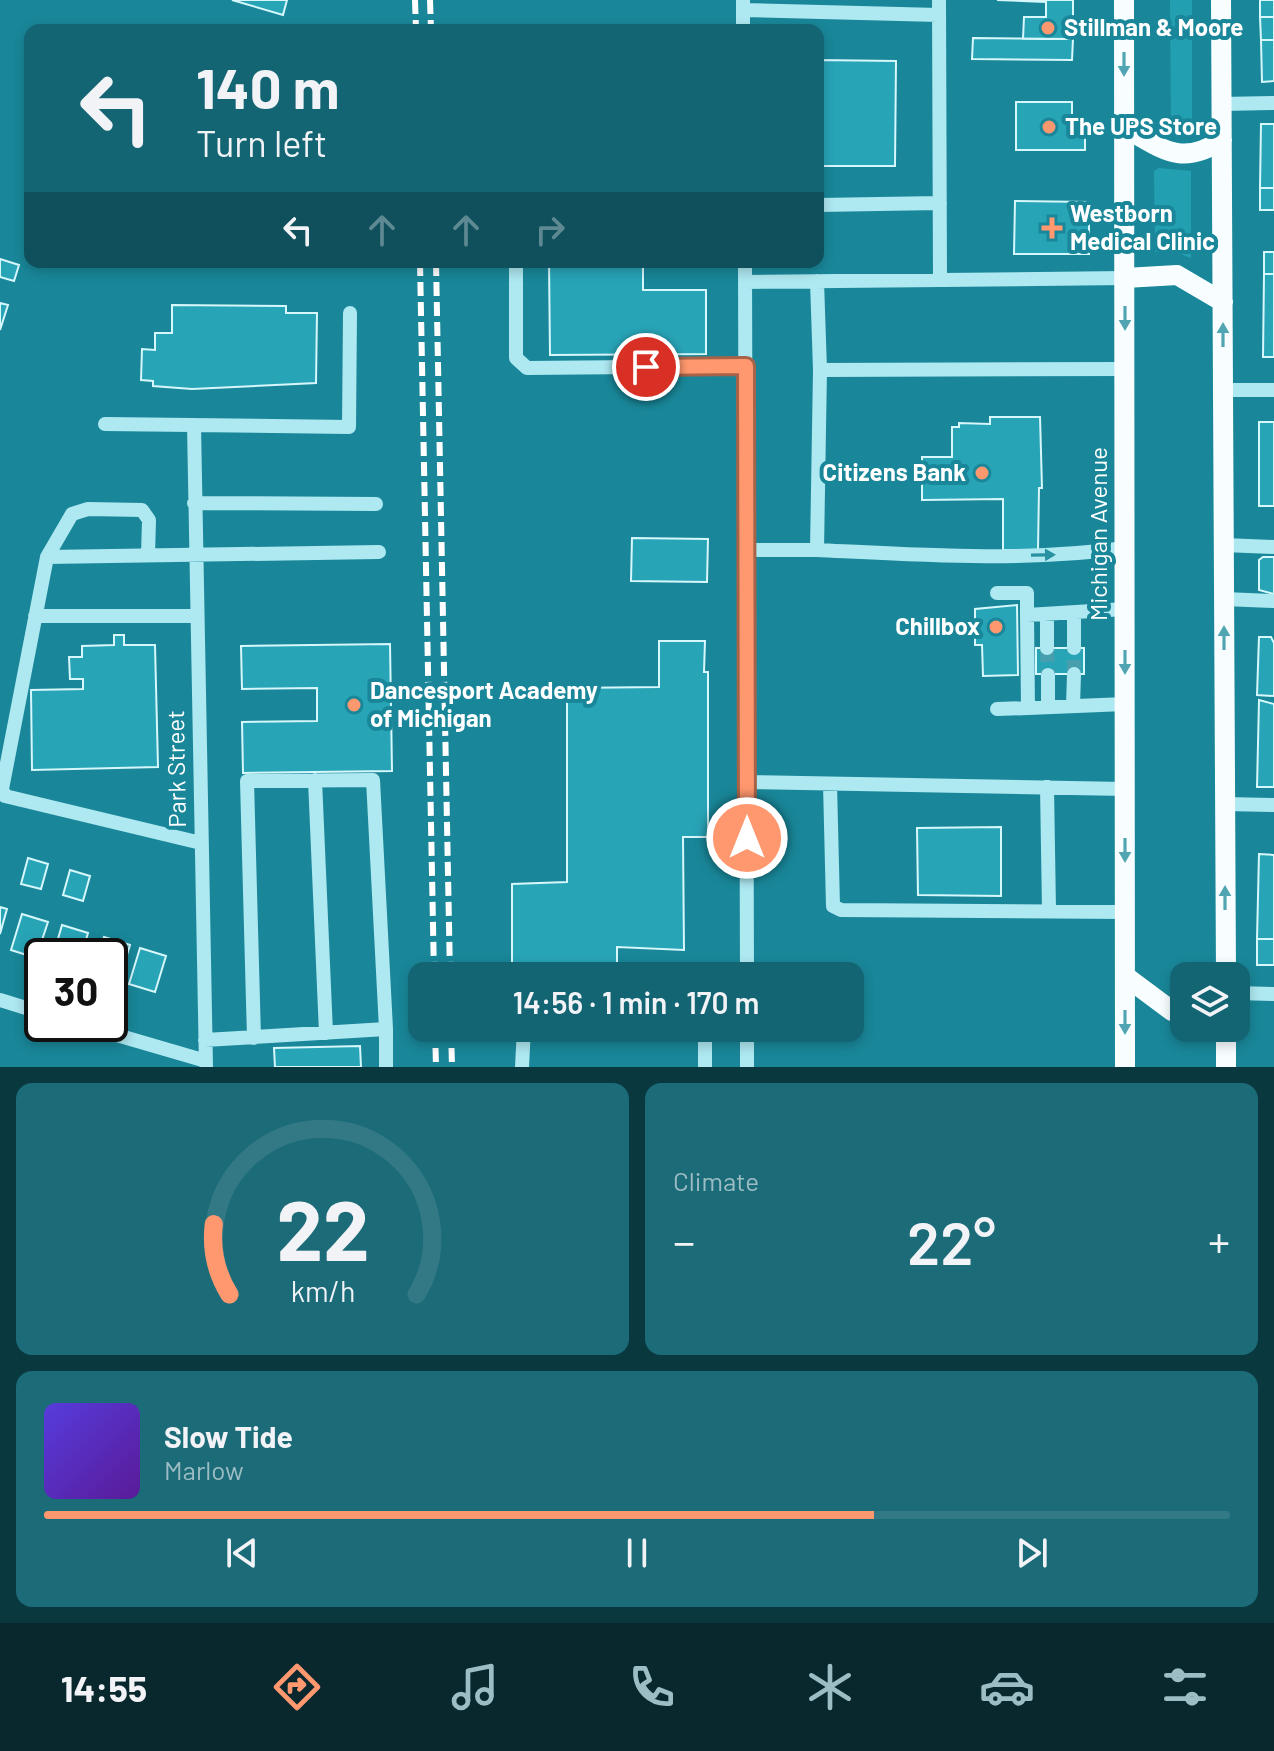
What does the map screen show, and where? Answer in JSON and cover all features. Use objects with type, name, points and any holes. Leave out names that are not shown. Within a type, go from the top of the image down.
[{"type":"main road","name":"Michigan Avenue","points":[[1124,0],[1125,1067]]},
{"type":"main road","points":[[1221,0],[1226,962]]},
{"type":"main road","points":[[1125,128],[1170,153],[1186,156],[1203,153],[1222,140]]},
{"type":"main road","points":[[1125,278],[1177,275],[1223,302]]},
{"type":"main road","points":[[1125,976],[1170,1010]]},
{"type":"main road","points":[[1226,1042],[1226,1067]]},
{"type":"street","points":[[743,5],[939,8],[940,280]]},
{"type":"street","points":[[1221,104],[1274,103]]},
{"type":"street","points":[[824,205],[940,203]]},
{"type":"street","points":[[516,268],[516,358],[527,368],[746,366]]},
{"type":"street","points":[[745,268],[747,962]]},
{"type":"street","points":[[746,282],[1125,278]]},
{"type":"street","points":[[817,281],[820,370],[817,550]]},
{"type":"street","points":[[105,424],[349,427],[350,313]]},
{"type":"street","points":[[820,370],[1125,369]]},
{"type":"street","points":[[1223,390],[1274,390]]},
{"type":"street","name":"Park Street","points":[[194,425],[206,1064]]},
{"type":"street","points":[[194,503],[376,504]]},
{"type":"street","points":[[148,555],[149,520],[142,510],[88,509],[72,514],[47,557],[2,789],[5,796],[201,843]]},
{"type":"street","points":[[1224,545],[1274,547]]},
{"type":"street","points":[[745,550],[965,557],[1078,554],[1125,548]]},
{"type":"street","points":[[47,557],[379,552]]},
{"type":"street","points":[[997,593],[1027,593],[1028,708]]},
{"type":"street","points":[[1224,599],[1274,601]]},
{"type":"street","points":[[1027,615],[1125,609]]},
{"type":"street","points":[[1074,613],[1074,648]]},
{"type":"street","points":[[1047,615],[1047,648]]},
{"type":"street","points":[[35,616],[196,616]]},
{"type":"street","points":[[1073,706],[1074,674]]},
{"type":"street","points":[[1048,675],[1048,707]]},
{"type":"street","points":[[997,709],[1125,704]]},
{"type":"street","points":[[315,780],[326,1033]]},
{"type":"street","points":[[254,1038],[247,781],[373,780],[386,1067]]},
{"type":"street","points":[[747,782],[1125,789]]},
{"type":"street","points":[[830,784],[833,906],[841,910],[1125,912]]},
{"type":"street","points":[[1047,787],[1049,910]]},
{"type":"street","points":[[1225,804],[1274,805]]},
{"type":"street","points":[[1250,993],[1274,994]]},
{"type":"street","points":[[0,1000],[24,1007]]},
{"type":"street","points":[[205,1040],[386,1029]]},
{"type":"street","points":[[128,1039],[206,1064]]},
{"type":"street","points":[[522,1067],[523,1042]]},
{"type":"street","points":[[705,1042],[705,1067]]},
{"type":"street","points":[[747,1042],[747,1067]]},
{"type":"shaded area","points":[[1170,0],[1192,0],[1192,121],[1186,132],[1176,133],[1171,127]]},
{"type":"shaded area","points":[[1159,168],[1191,171],[1191,258],[1175,252],[1155,252],[1154,171]]},
{"type":"building","points":[[232,0],[287,0],[283,15]]},
{"type":"building","name":"Stillman & Moore","points":[[997,0],[1073,0],[1073,39],[1023,39],[1024,17],[1046,17],[1046,2]]},
{"type":"building","points":[[1260,0],[1274,0],[1274,17],[1260,17]]},
{"type":"building","points":[[1260,17],[1274,17],[1274,40],[1261,40]]},
{"type":"building","points":[[973,38],[1073,39],[1072,60],[972,59]]},
{"type":"building","points":[[1261,40],[1274,40],[1274,81],[1262,82]]},
{"type":"building","points":[[824,60],[896,61],[895,166],[824,166]]},
{"type":"building","points":[[1016,102],[1072,102],[1072,123],[1085,123],[1085,150],[1016,150]]},
{"type":"building","points":[[1261,124],[1274,124],[1274,188],[1260,188]]},
{"type":"building","points":[[1260,188],[1274,188],[1274,210],[1260,210]]},
{"type":"building","name":"Westborn Medical Clinic","points":[[1015,201],[1089,202],[1089,254],[1014,254]]},
{"type":"building","points":[[1264,252],[1274,252],[1274,274],[1264,274]]},
{"type":"building","points":[[0,259],[19,265],[14,281],[0,277]]},
{"type":"building","points":[[549,268],[643,268],[643,290],[706,290],[706,354],[550,355]]},
{"type":"building","points":[[1264,274],[1274,274],[1274,357],[1263,357]]},
{"type":"building","points":[[0,303],[8,305],[0,330]]},
{"type":"building","points":[[172,305],[286,306],[286,313],[317,313],[316,383],[192,389],[153,386],[153,381],[141,380],[142,349],[155,350],[155,333],[172,333]]},
{"type":"building","name":"Citizens Bank","points":[[990,417],[1040,417],[1042,488],[1039,488],[1038,550],[1003,550],[1003,499],[922,500],[922,457],[952,457],[952,427],[959,427],[959,423],[990,424]]},
{"type":"building","points":[[1259,422],[1274,422],[1274,506],[1259,506]]},
{"type":"building","points":[[632,538],[708,539],[707,582],[631,581]]},
{"type":"building","points":[[1274,557],[1274,594],[1259,590],[1259,560]]},
{"type":"building","name":"Chillbox","points":[[1017,605],[1018,675],[983,676],[982,645],[975,645],[975,609]]},
{"type":"building","points":[[114,635],[124,635],[124,645],[155,645],[158,767],[32,770],[31,690],[83,689],[83,679],[70,679],[69,657],[82,657],[82,646],[114,645]]},
{"type":"building","points":[[1259,637],[1271,637],[1274,643],[1274,696],[1257,695]]},
{"type":"building","points":[[659,641],[705,641],[704,672],[708,672],[708,837],[683,837],[684,950],[617,947],[617,962],[512,962],[512,884],[567,882],[567,688],[659,687]]},
{"type":"building","name":"Dancesport Academy of Michigan","points":[[390,644],[392,771],[243,773],[242,722],[317,721],[317,688],[242,689],[241,646]]},
{"type":"building","points":[[1036,648],[1084,648],[1084,674],[1036,674]]},
{"type":"building","points":[[1259,700],[1274,704],[1274,787],[1257,787]]},
{"type":"building","points":[[1001,827],[1001,896],[918,895],[917,828]]},
{"type":"building","points":[[1259,854],[1274,855],[1274,939],[1257,939]]},
{"type":"building","points":[[28,858],[48,864],[41,889],[21,884]]},
{"type":"building","points":[[70,870],[90,876],[83,901],[63,895]]},
{"type":"building","points":[[0,907],[7,909],[0,934]]},
{"type":"building","points":[[22,914],[48,922],[43,938],[24,938],[24,954],[11,950]]},
{"type":"building","points":[[62,925],[88,933],[86,938],[58,938]]},
{"type":"building","points":[[1257,939],[1274,939],[1274,965],[1257,965]]},
{"type":"building","points":[[140,948],[166,956],[155,992],[129,984]]},
{"type":"building","points":[[360,1046],[361,1067],[275,1067],[274,1048]]},
{"type":"tunnel","points":[[1047,648],[1048,675]]},
{"type":"tunnel","points":[[1074,648],[1074,674]]},
{"type":"railway","points":[[415,0],[416,24]]},
{"type":"railway","points":[[430,0],[431,24]]},
{"type":"railway","points":[[420,268],[434,962]]},
{"type":"railway","points":[[436,268],[450,962]]},
{"type":"railway","points":[[435,1042],[436,1067]]},
{"type":"railway","points":[[451,1042],[452,1067]]},
{"type":"place","name":"Stillman & Moore","points":[[1048,28]]},
{"type":"place","name":"The UPS Store","points":[[1049,127]]},
{"type":"place","name":"Westborn Medical Clinic","points":[[1052,228]]},
{"type":"place","name":"Citizens Bank","points":[[982,473]]},
{"type":"place","name":"Chillbox","points":[[996,627]]},
{"type":"place","name":"Dancesport Academy of Michigan","points":[[354,705]]},
{"type":"route","points":[[646,367],[746,366],[747,838]]}]
